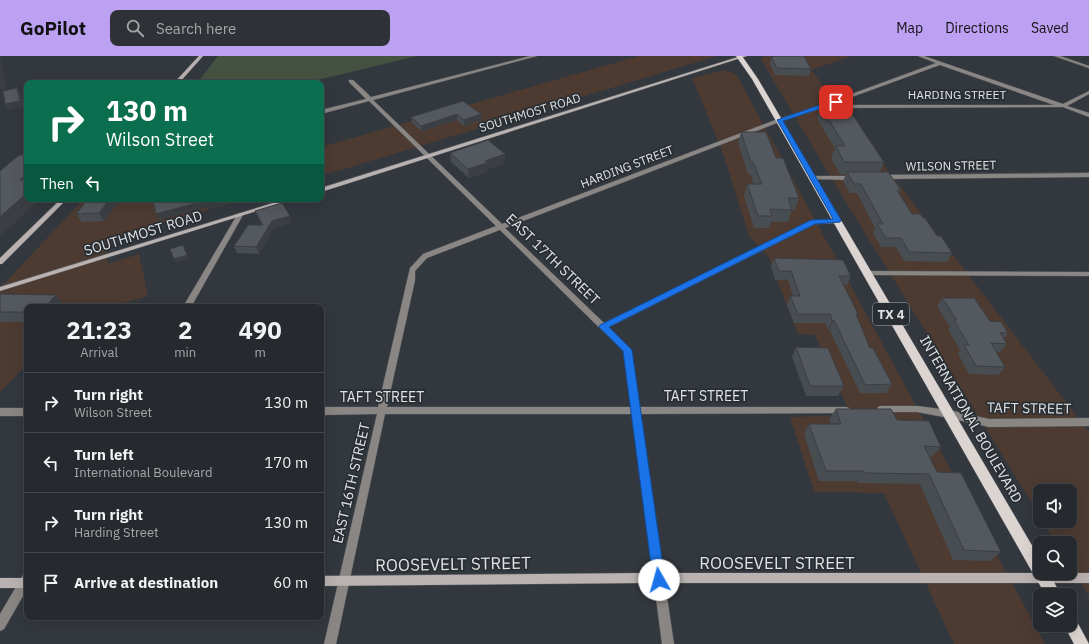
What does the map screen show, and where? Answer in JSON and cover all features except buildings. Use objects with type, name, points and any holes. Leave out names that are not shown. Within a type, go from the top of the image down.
[{"type":"main road","name":"INTERNATIONAL BOULEVARD","points":[[742,56],[1033,559]]},
{"type":"main road","points":[[1075,632],[1082,644]]},
{"type":"street","points":[[179,80],[201,56]]},
{"type":"street","points":[[324,111],[535,56]]},
{"type":"street","name":"SOUTHMOST ROAD","points":[[324,189],[742,56]]},
{"type":"street","points":[[920,56],[1089,116]]},
{"type":"street","points":[[1056,56],[1089,67]]},
{"type":"street","name":"HARDING STREET","points":[[441,250],[780,120],[821,107],[940,63]]},
{"type":"street","name":"EAST 17TH STREET","points":[[351,81],[627,350],[668,644]]},
{"type":"street","name":"HARDING STREET","points":[[821,107],[1063,106],[1089,92]]},
{"type":"street","name":"WILSON STREET","points":[[875,178],[1089,175]]},
{"type":"street","points":[[813,178],[860,178]]},
{"type":"street","points":[[0,262],[61,202]]},
{"type":"street","name":"SOUTHMOST ROAD","points":[[0,289],[283,202]]},
{"type":"street","points":[[189,304],[240,216]]},
{"type":"street","points":[[603,327],[814,222],[837,220]]},
{"type":"street","name":"EAST 16TH STREET","points":[[330,644],[412,270],[425,256],[441,250]]},
{"type":"street","points":[[868,273],[1089,274]]},
{"type":"street","name":"TAFT STREET","points":[[870,410],[917,409],[989,423],[1089,422]]},
{"type":"street","name":"TAFT STREET","points":[[324,411],[855,410]]},
{"type":"street","points":[[0,412],[24,412]]},
{"type":"street","name":"ROOSEVELT STREET","points":[[324,581],[636,578],[659,580],[1033,574]]},
{"type":"street","name":"ROOSEVELT STREET","points":[[1077,577],[1089,578]]},
{"type":"street","points":[[0,583],[24,582]]},
{"type":"street","points":[[0,625],[24,585]]},
{"type":"shaded area","points":[[639,56],[717,56],[324,175],[324,146]]},
{"type":"shaded area","points":[[766,56],[852,56],[811,70],[1089,432],[1089,596],[1077,576],[1077,536],[1052,536],[1047,528],[1077,528],[1077,484],[1033,484],[1033,505],[836,186],[761,59]]},
{"type":"shaded area","points":[[725,70],[736,74],[1033,622],[1033,632],[1038,632],[1045,644],[954,644],[884,493],[814,492],[790,417],[851,415],[815,335],[798,334],[768,256],[749,236],[722,150],[692,78]]},
{"type":"shaded area","points":[[81,202],[234,202],[118,237],[106,251],[108,264],[139,254],[148,296],[120,304],[24,304],[24,367],[0,392],[0,288]]},
{"type":"green space","points":[[218,56],[417,56],[317,80],[199,80]]},
{"type":"route","points":[[659,580],[631,370],[627,350],[603,327],[814,222],[837,220],[780,120],[836,102]]}]
